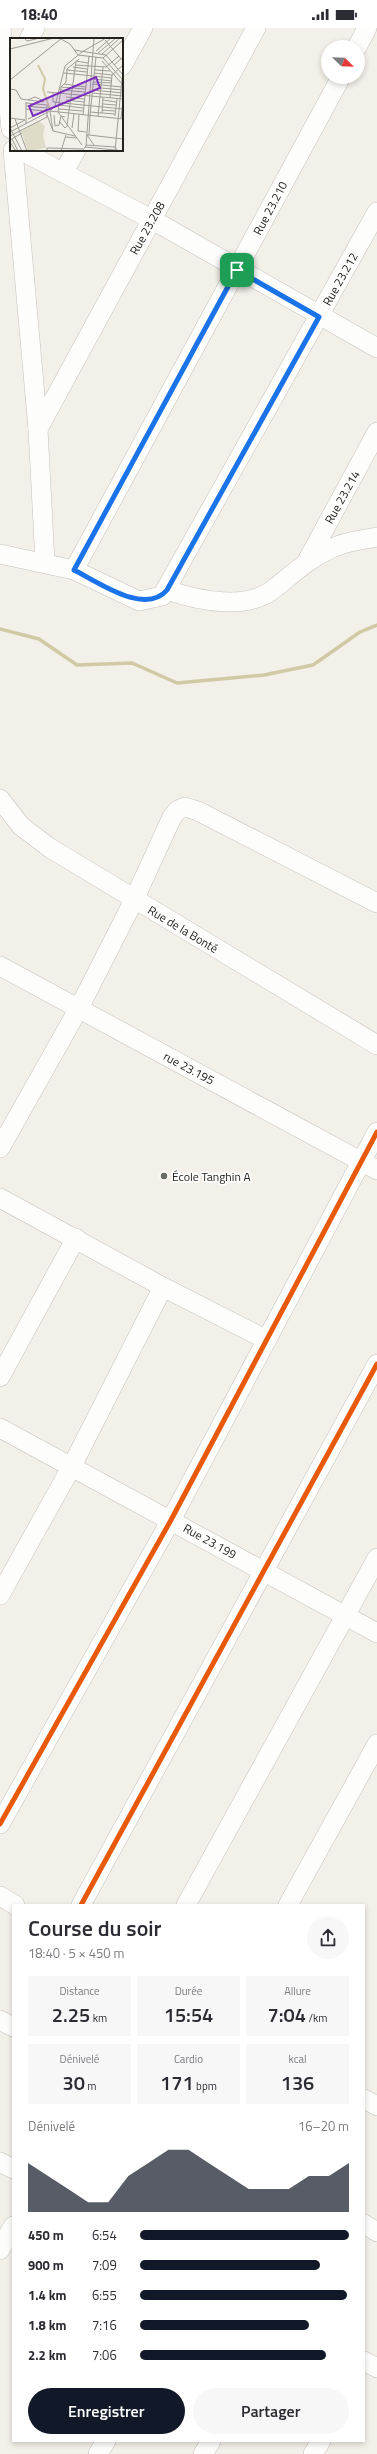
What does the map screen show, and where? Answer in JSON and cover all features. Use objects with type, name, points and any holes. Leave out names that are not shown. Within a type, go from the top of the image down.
[{"type":"street","points":[[1,28],[9,78],[10,104]]},
{"type":"street","points":[[30,38],[35,28]]},
{"type":"street","points":[[123,64],[143,28]]},
{"type":"street","name":"Rue 23.208","points":[[38,429],[256,28]]},
{"type":"street","points":[[361,40],[367,28]]},
{"type":"street","name":"Rue 23.210","points":[[74,570],[337,84]]},
{"type":"street","points":[[13,151],[38,429],[45,563]]},
{"type":"street","points":[[22,151],[151,219],[319,317],[377,348]]},
{"type":"street","points":[[63,173],[75,151]]},
{"type":"street","name":"Rue 23.212","points":[[165,593],[377,212]]},
{"type":"street","name":"Rue 23.214","points":[[306,562],[377,432]]},
{"type":"street","points":[[0,554],[74,570],[139,601],[165,593],[193,598],[239,603],[250,602],[275,588],[306,562],[342,544],[377,537]]},
{"type":"street","name":"Rue de la Bonté","points":[[0,799],[21,826],[50,848],[377,1045]]},
{"type":"street","points":[[0,1148],[79,1008],[134,900],[172,817],[178,810],[186,807],[377,903]]},
{"type":"street","points":[[0,822],[21,826]]},
{"type":"street","name":"rue 23.195","points":[[0,966],[377,1170]]},
{"type":"street","points":[[0,1824],[172,1520],[377,1132]]},
{"type":"street","points":[[0,1198],[76,1238],[163,1287],[267,1340]]},
{"type":"street","points":[[0,1378],[76,1238]]},
{"type":"street","points":[[0,1595],[72,1466],[163,1287]]},
{"type":"street","points":[[82,1904],[262,1571],[377,1364]]},
{"type":"street","name":"Rue 23.199","points":[[0,1428],[172,1520],[377,1634]]},
{"type":"street","points":[[187,1904],[377,1558]]},
{"type":"street","points":[[289,1904],[377,1744]]},
{"type":"street","points":[[0,1896],[14,1904]]},
{"type":"street","points":[[0,2020],[12,2026]]},
{"type":"street","points":[[365,2100],[377,2106]]},
{"type":"street","points":[[0,2162],[12,2168]]},
{"type":"street","points":[[365,2225],[377,2232]]},
{"type":"street","points":[[0,2250],[12,2228]]},
{"type":"street","points":[[98,2454],[105,2442]]},
{"type":"street","points":[[203,2454],[209,2442]]},
{"type":"street","points":[[313,2454],[320,2442]]},
{"type":"waterway","points":[[0,629],[39,639],[77,665],[132,663],[177,683],[264,675],[313,665],[360,632],[377,625]]},
{"type":"cycle path","points":[[0,1824],[171,1520],[377,1132]]},
{"type":"cycle path","points":[[82,1904],[377,1364]]},
{"type":"place","name":"École Tanghin A","points":[[164,1176]]},
{"type":"route","points":[[237,270],[319,317],[167,590],[162,596],[152,600],[139,601],[74,570],[237,270]]}]
